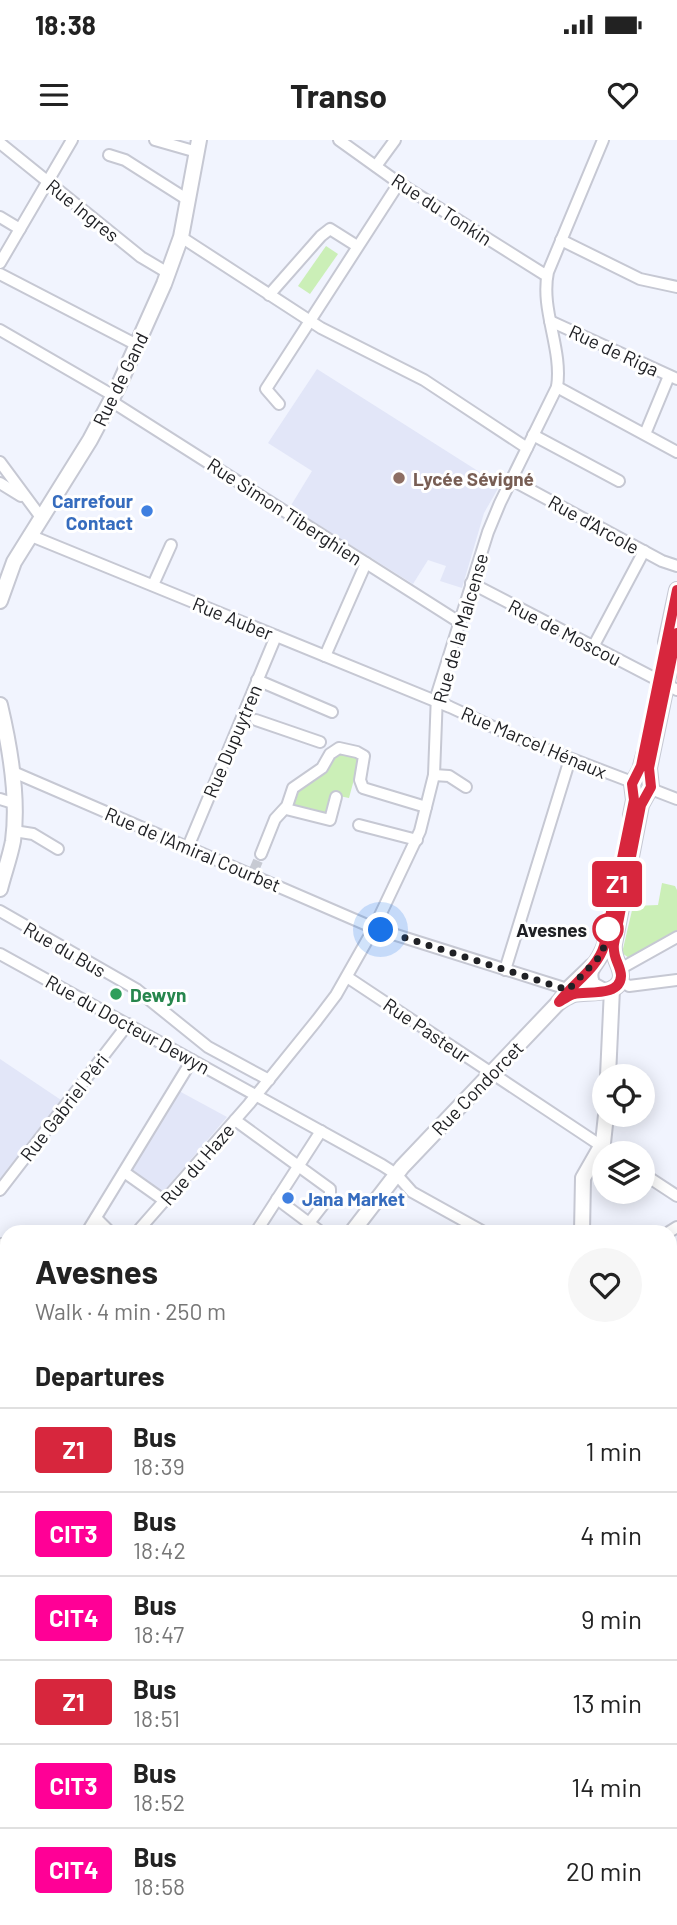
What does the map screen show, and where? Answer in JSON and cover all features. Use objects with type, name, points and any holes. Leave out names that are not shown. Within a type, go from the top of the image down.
[{"type":"main road","name":"Rue de Gand","points":[[0,601],[11,568],[40,516],[85,447],[137,345],[181,237],[198,146]]},
{"type":"main road","points":[[667,685],[677,590]]},
{"type":"main road","points":[[566,996],[608,990],[619,984],[620,970],[613,953],[641,805],[641,766],[667,685],[677,633]]},
{"type":"main road","points":[[0,705],[11,771],[7,801],[14,831],[0,889]]},
{"type":"main road","points":[[608,990],[596,988],[591,981],[590,972],[602,954],[634,803],[642,786]]},
{"type":"main road","points":[[594,965],[607,960],[620,970]]},
{"type":"main road","name":"Rue Condorcet","points":[[357,1225],[396,1174],[594,965]]},
{"type":"main road","points":[[608,990],[608,1064]]},
{"type":"main road","points":[[582,1225],[583,1178],[592,1168]]},
{"type":"street","points":[[0,263],[72,140]]},
{"type":"street","points":[[155,140],[198,146]]},
{"type":"street","name":"Rue du Tonkin","points":[[340,140],[399,183],[547,276]]},
{"type":"street","points":[[376,166],[395,140]]},
{"type":"street","name":"Rue de la Malcense","points":[[256,1095],[326,1009],[347,977],[416,840],[434,775],[436,701],[471,583],[492,522],[556,387],[558,369],[550,321],[547,276],[603,140]]},
{"type":"street","name":"Rue Ingres","points":[[2,148],[141,257],[168,273]]},
{"type":"street","points":[[109,155],[125,160],[188,200]]},
{"type":"street","points":[[279,404],[266,389],[399,183]]},
{"type":"street","points":[[0,217],[20,229]]},
{"type":"street","points":[[269,295],[330,229],[357,246]]},
{"type":"street","points":[[181,237],[309,321],[424,380],[527,448]]},
{"type":"street","points":[[561,240],[640,279],[677,287]]},
{"type":"street","points":[[0,274],[137,345]]},
{"type":"street","name":"Rue de Riga","points":[[550,321],[673,378]]},
{"type":"street","name":"Rue Simon Tiberghien","points":[[0,330],[112,398],[459,622]]},
{"type":"street","points":[[645,434],[673,378]]},
{"type":"street","points":[[556,387],[677,452]]},
{"type":"street","points":[[533,435],[619,481]]},
{"type":"street","points":[[0,462],[40,516]]},
{"type":"street","name":"Rue d'Arcole","points":[[512,480],[643,551],[677,566]]},
{"type":"street","points":[[0,483],[26,499]]},
{"type":"street","name":"Rue Auber","points":[[29,535],[436,701]]},
{"type":"street","points":[[153,585],[171,545]]},
{"type":"street","points":[[593,647],[643,551]]},
{"type":"street","points":[[325,656],[366,563]]},
{"type":"street","name":"Rue de Moscou","points":[[471,583],[667,685]]},
{"type":"street","name":"Rue Dupuytren","points":[[188,847],[248,718],[257,680],[276,636]]},
{"type":"street","points":[[257,680],[332,712]]},
{"type":"street","name":"Rue Marcel Hénaux","points":[[436,701],[506,734],[677,799]]},
{"type":"street","points":[[248,718],[320,742]]},
{"type":"street","points":[[261,855],[275,819],[286,809],[295,785],[322,768],[333,752],[343,748],[360,753],[364,757],[360,780],[363,788],[426,807]]},
{"type":"street","points":[[505,970],[570,759]]},
{"type":"street","name":"Rue de l'Amiral Courbet","points":[[11,771],[253,872],[374,928],[505,970],[566,996]]},
{"type":"street","points":[[434,775],[449,776],[466,787]]},
{"type":"street","points":[[286,809],[330,820],[336,797]]},
{"type":"street","points":[[359,825],[416,840]]},
{"type":"street","points":[[14,831],[30,833],[58,849]]},
{"type":"street","name":"Rue du Bus","points":[[0,911],[136,989],[208,1047],[269,1080]]},
{"type":"street","points":[[677,937],[620,970],[624,983],[629,986],[677,980]]},
{"type":"street","name":"Rue du Docteur Dewyn","points":[[0,954],[396,1174],[412,1192],[471,1225]]},
{"type":"street","name":"Rue Pasteur","points":[[347,977],[593,1141]]},
{"type":"street","name":"Rue Gabriel Péri","points":[[0,1190],[128,1024]]},
{"type":"street","points":[[92,1225],[192,1060]]},
{"type":"street","name":"Rue du Haze","points":[[143,1225],[256,1095]]},
{"type":"street","points":[[234,1120],[332,1192],[314,1225]]},
{"type":"street","points":[[260,1225],[321,1131]]},
{"type":"street","points":[[124,1172],[165,1201]]},
{"type":"street","points":[[655,1182],[677,1196]]},
{"type":"street","points":[[277,1199],[308,1225]]},
{"type":"street","points":[[96,1218],[103,1225]]},
{"type":"shaded area","name":"Lycée Sévigné","points":[[317,369],[500,485],[484,513],[462,588],[440,581],[446,566],[428,560],[413,584],[290,507],[312,471],[268,443]]},
{"type":"shaded area","points":[[0,1059],[61,1100],[0,1182]]},
{"type":"shaded area","points":[[179,1091],[227,1117],[163,1192],[131,1171]]},
{"type":"green space","points":[[326,246],[338,254],[310,294],[298,286]]},
{"type":"green space","points":[[339,752],[357,757],[359,761],[349,798],[334,795],[328,816],[291,807],[296,790]]},
{"type":"green space","points":[[662,883],[675,886],[677,890],[677,930],[629,958],[622,953],[633,906],[658,905]]},
{"type":"tunnel","points":[[254,870],[261,854]]},
{"type":"bus line","name":"Z1","points":[[677,590],[641,766],[632,784],[634,800],[602,954],[559,1002],[574,994],[610,990],[620,980],[621,971],[613,953],[614,944],[641,805],[651,787],[649,768],[677,633]]},
{"type":"place","name":"Lycée Sévigné","points":[[399,478]]},
{"type":"place","name":"Carrefour Contact","points":[[147,511]]},
{"type":"place","name":"Avesnes","points":[[608,929]]},
{"type":"place","name":"Dewyn","points":[[116,994]]},
{"type":"place","name":"Jana Market","points":[[288,1198]]},
{"type":"route","points":[[381,930],[568,990],[602,954],[608,929]]}]
